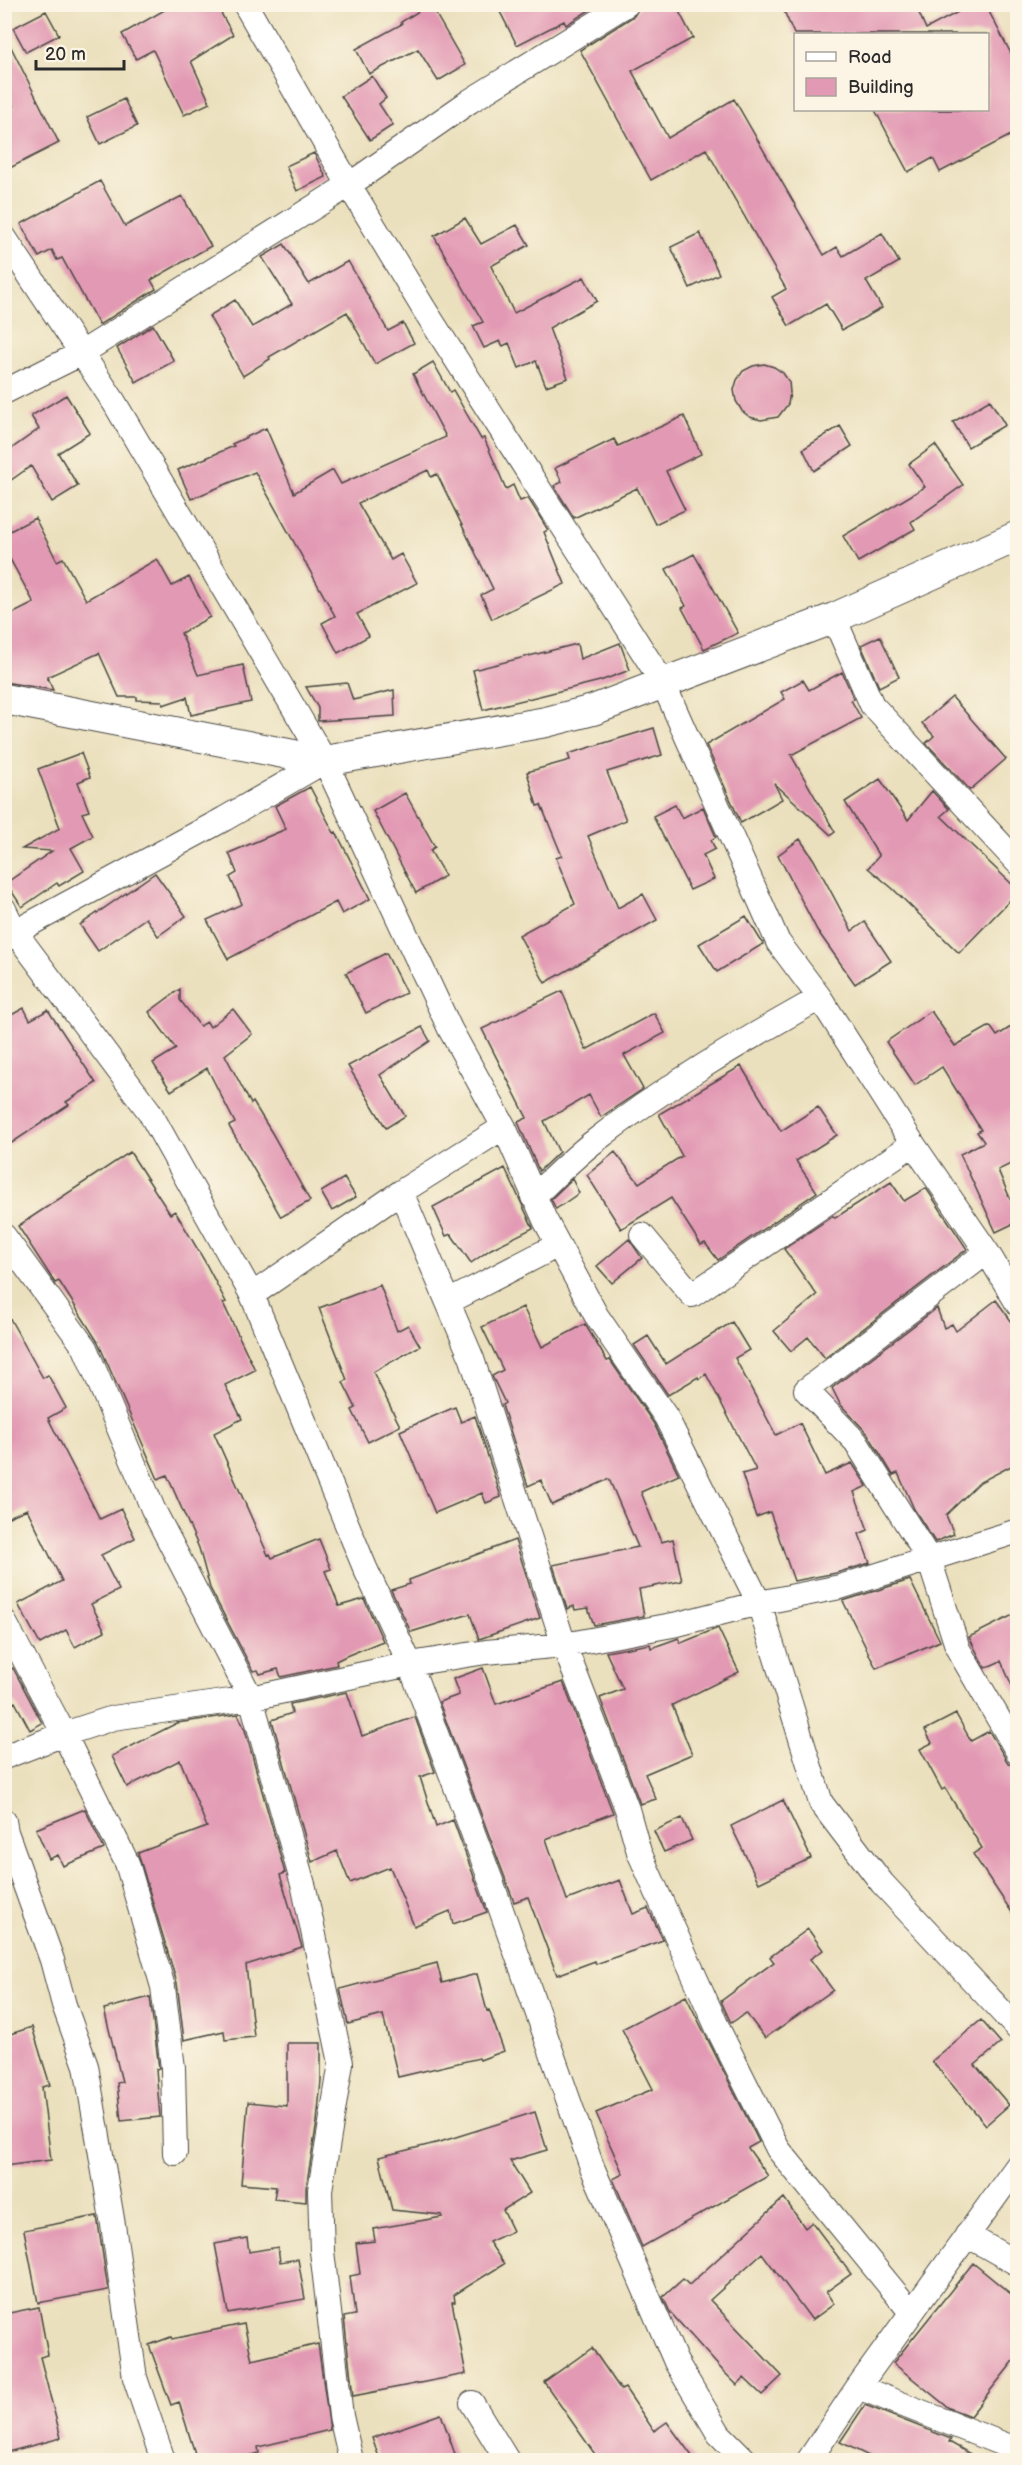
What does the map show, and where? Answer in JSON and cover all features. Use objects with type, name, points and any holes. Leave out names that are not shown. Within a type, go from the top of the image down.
[{"type":"street","points":[[244,4],[424,309],[663,684],[778,942],[820,998],[913,1144],[987,1252],[1017,1304]]},
{"type":"street","points":[[4,392],[80,354],[349,185],[470,100],[627,4]]},
{"type":"street","points":[[4,237],[114,402],[325,761],[450,1029],[504,1127],[533,1197],[596,1315],[666,1417],[759,1603],[821,1803],[882,1883],[1017,2030]]},
{"type":"street","points":[[10,936],[325,761],[546,722],[593,710],[834,618],[1017,536]]},
{"type":"street","points":[[834,618],[872,705],[1017,863]]},
{"type":"street","points":[[4,699],[325,761]]},
{"type":"street","points":[[4,909],[10,936],[149,1111],[252,1295],[360,1557],[410,1664],[491,1881],[592,2167],[676,2362],[719,2434],[745,2460]]},
{"type":"street","points":[[533,1197],[590,1145],[633,1113],[739,1043],[820,998]]},
{"type":"street","points":[[252,1295],[401,1192],[504,1127]]},
{"type":"street","points":[[642,1235],[692,1294],[913,1144]]},
{"type":"street","points":[[401,1192],[472,1359],[564,1645],[627,1809],[639,1852],[719,2031],[778,2149],[911,2312]]},
{"type":"street","points":[[4,1236],[85,1348],[153,1509],[252,1698],[304,1888],[340,2063],[321,2200],[322,2251],[341,2415],[351,2460]]},
{"type":"street","points":[[448,1302],[558,1245]]},
{"type":"street","points":[[987,1252],[806,1390],[856,1442],[929,1559],[958,1649],[1017,1752]]},
{"type":"street","points":[[4,1757],[113,1718],[252,1698],[410,1664],[486,1652],[564,1645],[678,1624],[759,1603],[840,1587],[1017,1531]]},
{"type":"street","points":[[4,1622],[64,1734],[127,1863],[163,1988],[173,2068],[175,2153]]},
{"type":"street","points":[[4,1821],[86,2066],[122,2281],[135,2378],[163,2460]]},
{"type":"street","points":[[809,2460],[858,2387],[1017,2165]]},
{"type":"street","points":[[967,2235],[1017,2264]]},
{"type":"street","points":[[858,2387],[1017,2450]]},
{"type":"street","points":[[472,2403],[507,2460]]},
{"type":"building","points":[[175,4],[216,4],[233,35],[191,61],[210,103],[184,115],[153,50],[136,59],[122,34]]},
{"type":"building","points":[[430,4],[465,65],[438,81],[418,49],[369,74],[356,49],[402,24],[401,22]]},
{"type":"building","points":[[496,4],[599,4],[566,25],[564,21],[517,45]]},
{"type":"building","points":[[641,4],[675,4],[693,38],[632,71],[668,138],[734,99],[824,255],[837,247],[843,256],[882,233],[899,262],[866,281],[882,308],[842,330],[826,304],[789,326],[772,297],[786,289],[706,149],[651,180],[580,50],[634,16]]},
{"type":"building","points":[[781,4],[915,4],[926,29],[973,4],[985,4],[1017,65],[1017,132],[940,172],[933,158],[908,172],[876,111],[989,111],[989,33],[794,34]]},
{"type":"building","points":[[46,11],[59,35],[26,52],[13,28]]},
{"type":"building","points":[[4,33],[59,143],[4,171],[4,112],[14,107],[4,89]]},
{"type":"building","points":[[372,76],[386,98],[379,104],[393,125],[370,140],[341,96]]},
{"type":"building","points":[[124,99],[137,126],[100,144],[87,117]]},
{"type":"building","points":[[314,153],[326,177],[297,191],[286,166]]},
{"type":"building","points":[[100,181],[125,226],[182,196],[211,246],[151,280],[156,289],[99,325],[62,258],[57,260],[52,250],[39,257],[21,224]]},
{"type":"building","points":[[465,218],[481,244],[517,225],[529,245],[491,266],[514,313],[584,277],[597,301],[549,328],[568,378],[546,386],[536,361],[519,368],[509,343],[503,346],[500,341],[484,348],[473,326],[483,322],[434,236]]},
{"type":"building","points":[[700,233],[719,274],[690,288],[671,247]]},
{"type":"building","points":[[284,244],[309,284],[348,261],[388,331],[403,323],[414,343],[375,364],[347,312],[269,357],[270,359],[243,376],[209,316],[235,300],[252,327],[292,304],[262,257]]},
{"type":"building","points":[[153,325],[174,361],[136,382],[117,348]]},
{"type":"building","points":[[433,362],[450,392],[453,390],[481,439],[484,438],[506,489],[513,485],[520,501],[528,498],[548,530],[544,532],[565,584],[492,619],[481,595],[493,589],[437,474],[431,477],[428,470],[358,503],[391,560],[401,554],[417,583],[357,614],[369,636],[338,653],[322,623],[335,616],[255,472],[191,499],[178,470],[234,446],[232,444],[266,428],[294,493],[333,470],[341,484],[446,437],[413,374]]},
{"type":"building","points":[[764,364],[783,373],[789,382],[790,393],[788,404],[778,417],[761,420],[750,417],[742,411],[736,401],[734,390],[743,371]]},
{"type":"building","points":[[66,395],[90,433],[58,453],[78,486],[52,502],[31,466],[4,485],[4,454],[39,429],[31,416]]},
{"type":"building","points":[[990,400],[1005,425],[968,447],[953,422]]},
{"type":"building","points":[[684,416],[701,454],[666,471],[685,510],[655,524],[637,488],[574,518],[554,486],[562,482],[555,468],[614,439],[618,446]]},
{"type":"building","points":[[840,426],[852,446],[814,471],[803,449]]},
{"type":"building","points":[[935,445],[963,485],[911,522],[915,529],[858,562],[843,536],[925,487],[909,464]]},
{"type":"building","points":[[35,518],[57,561],[63,558],[86,600],[157,559],[172,586],[189,577],[210,617],[181,633],[198,675],[243,665],[251,702],[191,715],[187,697],[163,705],[162,701],[119,697],[99,653],[47,677],[53,690],[4,682],[4,618],[34,603],[4,548],[4,534]]},
{"type":"building","points":[[694,554],[738,633],[704,649],[682,608],[686,606],[666,569]]},
{"type":"building","points":[[880,636],[899,677],[879,687],[861,645]]},
{"type":"building","points":[[620,643],[630,670],[600,681],[483,710],[473,670],[577,644],[580,659]]},
{"type":"building","points":[[842,672],[854,699],[851,700],[861,718],[791,755],[835,832],[831,835],[774,783],[782,799],[741,823],[706,745],[785,699],[781,692],[803,680],[809,690]]},
{"type":"building","points":[[347,683],[353,700],[394,690],[395,716],[318,721],[318,708],[306,687]]},
{"type":"building","points":[[952,697],[1006,759],[970,790],[926,743],[934,736],[922,723]]},
{"type":"building","points":[[654,728],[662,755],[607,772],[626,820],[588,836],[618,908],[643,894],[657,920],[545,983],[519,935],[575,904],[556,858],[562,856],[541,805],[537,806],[527,772],[570,760],[568,754]]},
{"type":"building","points":[[81,753],[90,777],[78,782],[89,811],[82,813],[93,836],[71,848],[84,871],[59,886],[57,883],[22,907],[6,883],[52,851],[22,849],[60,828],[38,769]]},
{"type":"building","points":[[880,779],[908,820],[932,791],[949,809],[941,816],[1017,889],[1017,893],[959,953],[868,868],[879,856],[845,802]]},
{"type":"building","points":[[310,787],[370,899],[342,914],[336,902],[228,959],[207,920],[242,904],[230,877],[237,873],[229,853],[286,829],[275,806]]},
{"type":"building","points":[[405,793],[435,847],[430,850],[445,876],[416,893],[373,811]]},
{"type":"building","points":[[675,805],[682,818],[703,807],[716,837],[711,840],[715,849],[703,855],[714,879],[690,890],[653,816]]},
{"type":"building","points":[[800,839],[814,860],[852,931],[865,922],[891,961],[855,984],[817,930],[778,855]]},
{"type":"building","points":[[155,873],[186,916],[158,936],[146,918],[98,951],[80,925]]},
{"type":"building","points":[[746,916],[763,944],[717,972],[699,944]]},
{"type":"building","points":[[386,953],[406,993],[366,1013],[346,973]]},
{"type":"building","points":[[180,989],[180,1000],[200,1026],[207,1022],[210,1027],[233,1009],[252,1034],[225,1055],[251,1104],[253,1102],[272,1133],[310,1201],[281,1217],[229,1126],[235,1123],[207,1068],[171,1091],[153,1063],[176,1049],[149,1012]]},
{"type":"building","points":[[562,991],[586,1050],[654,1013],[665,1033],[624,1055],[643,1089],[601,1117],[589,1095],[544,1121],[559,1152],[539,1171],[518,1122],[527,1118],[482,1029]]},
{"type":"building","points":[[24,1008],[30,1020],[48,1010],[96,1083],[66,1102],[69,1105],[4,1148],[4,1019]]},
{"type":"building","points":[[931,1011],[955,1046],[990,1026],[997,1036],[1017,1023],[1017,1161],[998,1170],[1017,1215],[1017,1222],[996,1232],[960,1154],[984,1142],[977,1132],[981,1130],[942,1067],[915,1085],[886,1042]]},
{"type":"building","points":[[422,1027],[430,1041],[380,1075],[405,1116],[386,1128],[348,1066]]},
{"type":"building","points":[[741,1066],[781,1131],[818,1107],[837,1135],[796,1161],[817,1192],[718,1260],[705,1243],[701,1245],[671,1198],[621,1229],[587,1175],[615,1152],[639,1183],[682,1156],[659,1114]]},
{"type":"building","points":[[130,1152],[170,1214],[175,1211],[204,1260],[226,1302],[223,1303],[255,1370],[225,1385],[242,1419],[214,1433],[268,1555],[270,1554],[272,1558],[319,1539],[331,1569],[325,1571],[339,1606],[364,1599],[383,1641],[336,1661],[337,1665],[281,1677],[278,1669],[260,1674],[258,1670],[253,1671],[210,1588],[199,1548],[167,1475],[158,1479],[98,1342],[59,1281],[55,1283],[18,1226]]},
{"type":"building","points":[[505,1168],[533,1228],[491,1249],[471,1263],[451,1234],[446,1236],[433,1207]]},
{"type":"building","points":[[344,1178],[356,1197],[332,1211],[321,1192]]},
{"type":"building","points":[[572,1179],[579,1193],[556,1209],[551,1199]]},
{"type":"building","points":[[891,1182],[904,1201],[926,1188],[967,1249],[825,1358],[808,1337],[791,1351],[774,1331],[817,1295],[784,1249],[833,1216],[835,1218]]},
{"type":"building","points":[[629,1239],[642,1258],[612,1283],[597,1266]]},
{"type":"building","points":[[380,1285],[397,1331],[408,1325],[420,1346],[373,1372],[400,1426],[368,1442],[352,1410],[356,1408],[343,1382],[347,1380],[319,1308]]},
{"type":"building","points":[[996,1300],[1017,1329],[1017,1463],[980,1482],[946,1515],[954,1534],[935,1542],[914,1509],[898,1473],[893,1475],[868,1434],[840,1404],[832,1388],[937,1308],[944,1328],[952,1324],[956,1331]]},
{"type":"building","points":[[523,1307],[542,1347],[585,1324],[607,1361],[610,1360],[654,1424],[679,1475],[641,1492],[661,1542],[673,1539],[682,1581],[639,1589],[644,1616],[594,1625],[588,1608],[575,1610],[574,1606],[567,1609],[553,1565],[638,1547],[609,1479],[552,1505],[541,1480],[528,1486],[502,1405],[505,1403],[492,1376],[503,1370],[482,1327]]},
{"type":"building","points":[[4,1308],[43,1378],[48,1375],[66,1408],[48,1418],[100,1519],[121,1509],[135,1538],[101,1555],[119,1590],[91,1604],[105,1631],[75,1647],[66,1630],[40,1644],[18,1604],[62,1581],[27,1509],[4,1519]]},
{"type":"building","points":[[732,1322],[749,1350],[735,1358],[776,1435],[800,1423],[825,1475],[852,1463],[867,1486],[854,1492],[868,1530],[859,1534],[870,1563],[836,1573],[794,1581],[770,1512],[756,1517],[742,1474],[756,1470],[706,1374],[668,1395],[634,1345],[648,1336],[666,1364]]},
{"type":"building","points":[[455,1407],[461,1422],[475,1416],[501,1497],[486,1503],[482,1493],[435,1513],[400,1431]]},
{"type":"building","points":[[515,1540],[540,1618],[479,1639],[470,1614],[411,1632],[391,1590],[410,1584],[409,1580]]},
{"type":"building","points":[[910,1580],[940,1641],[876,1668],[843,1601]]},
{"type":"building","points":[[1017,1613],[1017,1697],[1001,1661],[985,1668],[969,1637]]},
{"type":"building","points":[[718,1628],[739,1672],[672,1705],[692,1754],[645,1774],[656,1799],[640,1804],[600,1698],[623,1689],[606,1652],[650,1644],[651,1648],[679,1638],[681,1643]]},
{"type":"building","points":[[13,1668],[42,1723],[30,1730],[15,1702],[4,1708],[4,1673]]},
{"type":"building","points":[[483,1668],[496,1704],[563,1682],[613,1813],[546,1839],[567,1900],[620,1880],[633,1914],[648,1908],[663,1940],[557,1975],[528,1897],[514,1902],[439,1702],[459,1695],[453,1679]]},
{"type":"building","points":[[347,1692],[362,1736],[415,1717],[435,1772],[420,1777],[436,1827],[453,1820],[487,1912],[453,1924],[450,1911],[414,1926],[390,1867],[350,1883],[337,1851],[312,1862],[272,1720],[292,1713],[290,1704]]},
{"type":"building","points":[[238,1714],[245,1730],[285,1873],[280,1875],[302,1947],[246,1965],[254,2037],[225,2040],[224,2031],[184,2040],[177,1983],[138,1853],[207,1827],[180,1760],[127,1787],[112,1756],[177,1723]]},
{"type":"building","points":[[956,1714],[971,1741],[989,1731],[1008,1763],[1017,1766],[1017,1920],[973,1854],[982,1848],[945,1788],[942,1790],[920,1749],[932,1743],[925,1730]]},
{"type":"building","points":[[783,1800],[811,1858],[759,1883],[731,1826]]},
{"type":"building","points":[[85,1809],[104,1849],[63,1866],[58,1855],[49,1859],[36,1829]]},
{"type":"building","points":[[682,1818],[692,1840],[664,1852],[654,1831]]},
{"type":"building","points":[[808,1929],[823,1950],[810,1959],[833,1990],[765,2038],[746,2013],[731,2023],[721,2001],[774,1962],[770,1957]]},
{"type":"building","points":[[437,1963],[442,1983],[477,1974],[487,2011],[489,2010],[504,2051],[480,2060],[479,2058],[398,2077],[383,2015],[348,2024],[340,1989]]},
{"type":"building","points":[[686,1996],[759,2142],[748,2148],[768,2176],[642,2247],[613,2179],[623,2174],[596,2113],[653,2089],[622,2029]]},
{"type":"building","points":[[150,1997],[159,2068],[156,2069],[160,2117],[121,2121],[117,2083],[122,2082],[104,2009]]},
{"type":"building","points":[[981,2020],[1001,2043],[975,2065],[1009,2105],[986,2125],[932,2061]]},
{"type":"building","points":[[32,2027],[50,2085],[42,2087],[51,2160],[4,2166],[4,2036]]},
{"type":"building","points":[[287,2043],[321,2043],[321,2081],[306,2202],[274,2199],[276,2187],[241,2184],[248,2102],[287,2106]]},
{"type":"building","points":[[535,2112],[547,2150],[510,2161],[530,2193],[503,2210],[513,2231],[489,2242],[504,2264],[454,2295],[455,2302],[452,2302],[466,2374],[353,2396],[344,2317],[355,2315],[350,2276],[360,2274],[356,2243],[375,2241],[373,2229],[442,2217],[442,2215],[392,2210],[379,2157],[440,2142]]},
{"type":"building","points":[[784,2198],[805,2228],[812,2222],[851,2274],[826,2292],[834,2304],[812,2320],[762,2253],[710,2300],[782,2376],[762,2395],[744,2378],[737,2385],[670,2312],[663,2297],[683,2279],[689,2285]]},
{"type":"building","points":[[97,2216],[108,2290],[38,2303],[24,2230]]},
{"type":"building","points":[[247,2238],[249,2252],[278,2247],[280,2262],[298,2259],[305,2299],[228,2313],[215,2244]]},
{"type":"building","points":[[973,2263],[1017,2299],[1017,2357],[970,2416],[949,2408],[893,2363]]},
{"type":"building","points":[[39,2307],[48,2355],[40,2357],[61,2438],[4,2453],[4,2314]]},
{"type":"building","points":[[244,2324],[252,2360],[318,2344],[330,2430],[258,2447],[259,2453],[232,2460],[197,2460],[179,2402],[171,2405],[149,2345],[171,2337],[172,2339]]},
{"type":"building","points":[[592,2348],[621,2390],[625,2388],[654,2431],[667,2422],[695,2460],[599,2460],[544,2382]]},
{"type":"building","points":[[865,2405],[951,2439],[949,2442],[981,2460],[877,2460],[840,2442]]},
{"type":"building","points":[[441,2414],[457,2460],[380,2460],[372,2438]]}]
